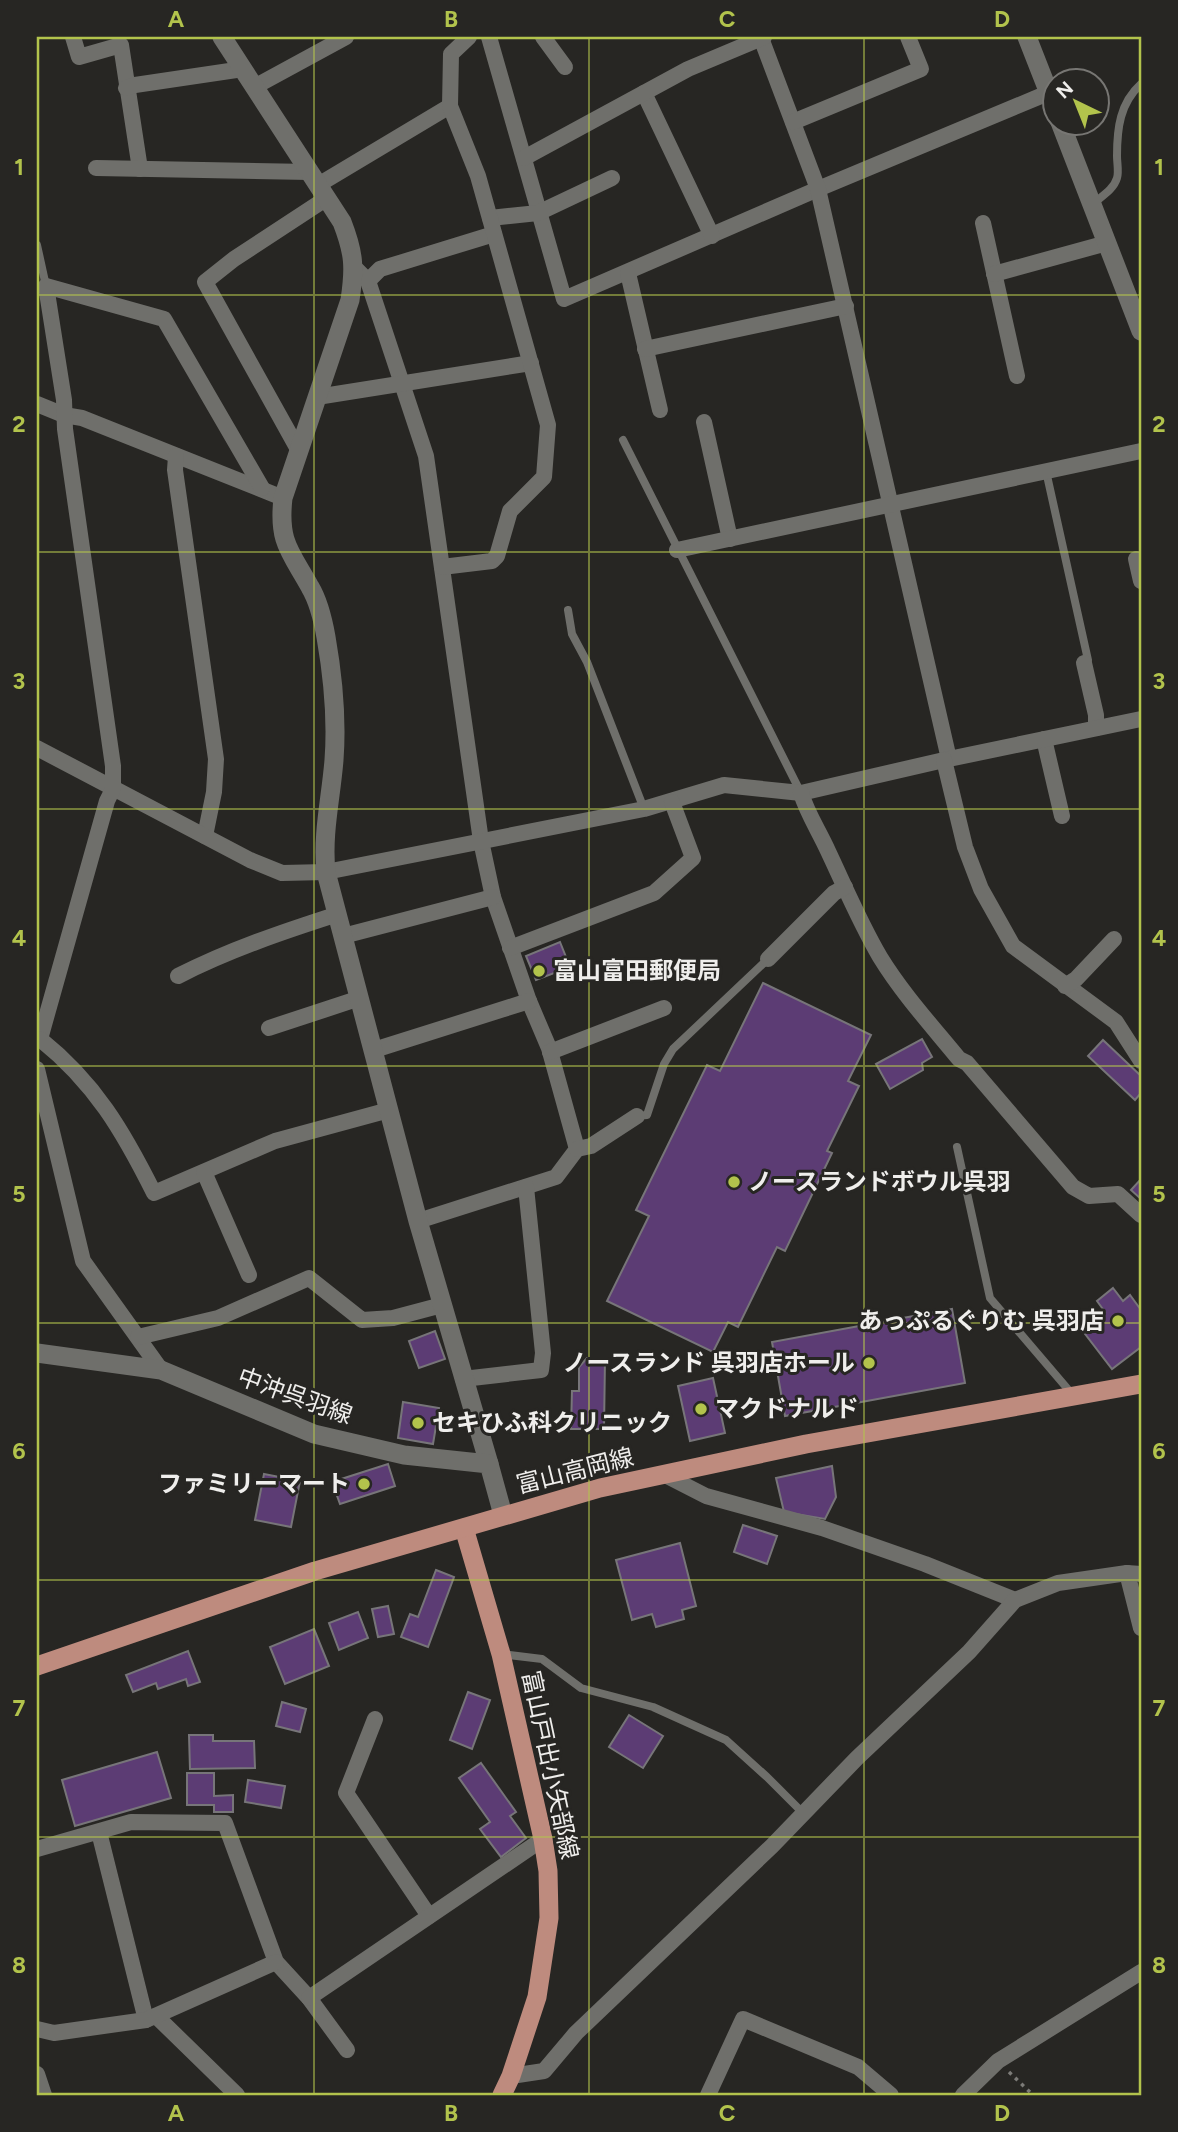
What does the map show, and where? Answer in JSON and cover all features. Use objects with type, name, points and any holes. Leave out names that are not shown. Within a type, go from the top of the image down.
[{"type":"main road","name":"富山高岡線","points":[[38,1663],[314,1571],[600,1488],[806,1444],[1141,1384]]},
{"type":"main road","name":"富山戸出小矢部線","points":[[464,1528],[501,1654],[548,1871],[549,1918],[537,1997],[502,2095]]},
{"type":"street","points":[[73,37],[79,57],[121,45],[140,169]]},
{"type":"street","points":[[222,37],[342,222],[421,435],[481,842],[493,897],[529,1001],[550,1052],[577,1149]]},
{"type":"street","points":[[254,87],[346,37]]},
{"type":"street","points":[[442,567],[492,561],[497,556],[510,511],[544,477],[548,425],[478,176],[450,106],[451,54],[469,37]]},
{"type":"street","points":[[489,37],[564,299],[818,189],[1042,106]]},
{"type":"street","points":[[543,37],[565,67]]},
{"type":"street","points":[[793,122],[921,69],[908,37]]},
{"type":"street","points":[[1027,37],[1042,76]]},
{"type":"street","points":[[524,159],[688,69],[759,38],[818,189],[965,848],[981,890],[1013,946],[1116,1022],[1141,1061]]},
{"type":"street","points":[[126,88],[243,69]]},
{"type":"street","points":[[644,93],[712,236]]},
{"type":"street","points":[[299,451],[205,282],[243,253],[318,185],[450,106]]},
{"type":"street","points":[[1065,136],[1141,331]]},
{"type":"street","points":[[96,168],[140,169],[318,185]]},
{"type":"street","points":[[503,1515],[418,1221],[326,872],[326,823],[334,759],[333,708],[326,638],[315,597],[284,540],[281,518],[283,498],[350,300],[361,275],[492,226],[538,213],[612,178]]},
{"type":"street","points":[[983,223],[1017,376]]},
{"type":"street","points":[[994,274],[1107,243]]},
{"type":"street","points":[[628,273],[660,410]]},
{"type":"street","points":[[262,488],[164,319],[46,286],[113,766],[113,789],[107,801],[38,1039],[68,1062],[99,1099],[132,1148],[154,1194],[275,1141],[389,1110]]},
{"type":"street","points":[[645,349],[846,306]]},
{"type":"street","points":[[317,397],[531,363]]},
{"type":"street","points":[[37,404],[64,415],[82,418],[283,498]]},
{"type":"street","points":[[704,422],[730,539]]},
{"type":"street","points":[[677,550],[1141,451]]},
{"type":"street","points":[[176,456],[174,470],[216,759],[214,792],[205,836]]},
{"type":"street","points":[[1136,559],[1141,581]]},
{"type":"street","points":[[1084,663],[1096,715],[1096,728]]},
{"type":"street","points":[[37,748],[250,860],[282,873],[326,872],[643,809],[724,785],[800,793],[1141,719]]},
{"type":"street","points":[[1044,739],[1062,816]]},
{"type":"street","points":[[800,793],[804,806],[875,946],[895,979],[959,1059],[967,1063],[1073,1187],[1089,1196],[1118,1194],[1141,1215]]},
{"type":"street","points":[[510,948],[654,893],[693,858],[672,802]]},
{"type":"street","points":[[768,959],[834,893],[845,887]]},
{"type":"street","points":[[343,936],[493,897]]},
{"type":"street","points":[[178,976],[259,939],[338,915]]},
{"type":"street","points":[[1065,986],[1076,979],[1114,939]]},
{"type":"street","points":[[269,1028],[360,998]]},
{"type":"street","points":[[373,1050],[529,1001]]},
{"type":"street","points":[[550,1052],[664,1008]]},
{"type":"street","points":[[37,1069],[83,1261],[161,1370]]},
{"type":"street","points":[[418,1221],[556,1177],[577,1149],[591,1146],[637,1116]]},
{"type":"street","points":[[204,1172],[249,1275]]},
{"type":"street","points":[[463,1379],[541,1370],[543,1353],[526,1187]]},
{"type":"street","points":[[138,1337],[218,1318],[309,1278],[362,1320],[393,1318],[442,1305]]},
{"type":"street","name":"中沖呉羽線","points":[[37,1353],[161,1370],[314,1434],[404,1455],[488,1464]]},
{"type":"street","points":[[663,1474],[706,1496],[822,1528],[1016,1600]]},
{"type":"street","points":[[511,2076],[544,2071],[576,2033],[969,1652],[1016,1600],[1058,1583],[1134,1573],[1141,1628]]},
{"type":"street","points":[[375,1718],[346,1793],[429,1916]]},
{"type":"street","points":[[37,1849],[131,1822],[225,1823],[276,1962],[310,1998],[347,2050]]},
{"type":"street","points":[[99,1832],[151,2018],[237,2095]]},
{"type":"street","points":[[310,1998],[543,1839]]},
{"type":"street","points":[[37,2029],[54,2033],[151,2018],[276,1962]]},
{"type":"street","points":[[963,2095],[998,2061],[1141,1972]]},
{"type":"street","points":[[708,2095],[743,2019],[858,2067],[891,2095]]},
{"type":"street","points":[[37,2074],[44,2095]]},
{"type":"lane","points":[[1092,205],[1112,188],[1117,178],[1118,129],[1123,108],[1141,84]]},
{"type":"lane","points":[[37,245],[46,286]]},
{"type":"lane","points":[[623,440],[800,793]]},
{"type":"lane","points":[[1046,471],[1088,660],[1084,663]]},
{"type":"lane","points":[[568,610],[572,634],[587,662],[643,809]]},
{"type":"lane","points":[[637,1116],[647,1115],[664,1064],[673,1049],[768,959]]},
{"type":"lane","points":[[957,1147],[990,1298],[1074,1396]]},
{"type":"lane","points":[[501,1654],[542,1659],[581,1688],[653,1707],[726,1740],[803,1813]]},
{"type":"path","points":[[998,2061],[1033,2095]]},
{"type":"building","points":[[560,942],[570,967],[536,980],[526,956]]},
{"type":"building","name":"ノースランドボウル呉羽","points":[[763,983],[871,1035],[848,1081],[859,1086],[827,1151],[832,1153],[785,1251],[777,1247],[738,1327],[728,1322],[713,1352],[607,1301],[649,1216],[636,1210],[707,1065],[720,1071]]},
{"type":"building","points":[[922,1039],[932,1057],[922,1063],[923,1070],[890,1089],[876,1064]]},
{"type":"building","points":[[1103,1040],[1141,1076],[1141,1093],[1135,1100],[1088,1056]]},
{"type":"building","points":[[1141,1179],[1141,1199],[1131,1190]]},
{"type":"building","name":"あっぷるぐりむ 呉羽店","points":[[1113,1288],[1123,1301],[1130,1295],[1141,1310],[1141,1347],[1112,1369],[1082,1330],[1105,1312],[1097,1301]]},
{"type":"building","name":"ノースランド 呉羽店ホール","points":[[952,1309],[965,1383],[785,1416],[772,1342]]},
{"type":"building","points":[[435,1331],[445,1359],[419,1368],[409,1341]]},
{"type":"building","points":[[587,1358],[605,1358],[604,1429],[571,1429],[572,1391],[579,1391],[579,1367]]},
{"type":"building","name":"マクドナルド","points":[[713,1378],[725,1433],[690,1441],[678,1386]]},
{"type":"building","name":"セキひふ科クリニック","points":[[403,1402],[439,1408],[433,1444],[398,1438]]},
{"type":"building","name":"ファミリーマート","points":[[388,1464],[395,1486],[340,1504],[332,1482]]},
{"type":"building","points":[[832,1466],[836,1497],[825,1519],[784,1512],[776,1478]]},
{"type":"building","points":[[264,1474],[300,1481],[291,1527],[255,1520]]},
{"type":"building","points":[[743,1525],[777,1536],[767,1564],[734,1552]]},
{"type":"building","points":[[680,1543],[696,1606],[682,1610],[684,1619],[656,1627],[652,1614],[632,1620],[616,1560]]},
{"type":"building","points":[[436,1570],[454,1577],[428,1647],[401,1637],[410,1614],[418,1617]]},
{"type":"building","points":[[388,1606],[394,1634],[378,1637],[372,1609]]},
{"type":"building","points":[[358,1612],[368,1638],[339,1650],[329,1623]]},
{"type":"building","points":[[314,1629],[329,1666],[285,1684],[270,1647]]},
{"type":"building","points":[[188,1651],[200,1682],[188,1686],[186,1679],[158,1689],[156,1683],[133,1692],[126,1675]]},
{"type":"building","points":[[468,1692],[490,1700],[472,1749],[450,1740]]},
{"type":"building","points":[[282,1702],[306,1709],[300,1732],[276,1726]]},
{"type":"building","points":[[629,1715],[663,1736],[643,1768],[609,1747]]},
{"type":"building","points":[[189,1735],[213,1735],[213,1741],[254,1741],[255,1768],[190,1769]]},
{"type":"building","points":[[157,1752],[171,1798],[75,1826],[62,1780]]},
{"type":"building","points":[[481,1763],[516,1812],[510,1816],[526,1838],[501,1857],[480,1829],[490,1822],[459,1778]]},
{"type":"building","points":[[187,1773],[214,1773],[214,1796],[233,1795],[233,1812],[214,1812],[214,1805],[187,1805]]},
{"type":"building","points":[[248,1780],[285,1786],[281,1808],[245,1802]]},
{"type":"place","name":"富山富田郵便局","points":[[539,971]]},
{"type":"place","name":"ノースランドボウル呉羽","points":[[734,1182]]},
{"type":"place","name":"あっぷるぐりむ 呉羽店","points":[[1118,1321]]},
{"type":"place","name":"ノースランド 呉羽店ホール","points":[[869,1363]]},
{"type":"place","name":"マクドナルド","points":[[701,1409]]},
{"type":"place","name":"セキひふ科クリニック","points":[[418,1423]]},
{"type":"place","name":"ファミリーマート","points":[[364,1484]]}]
